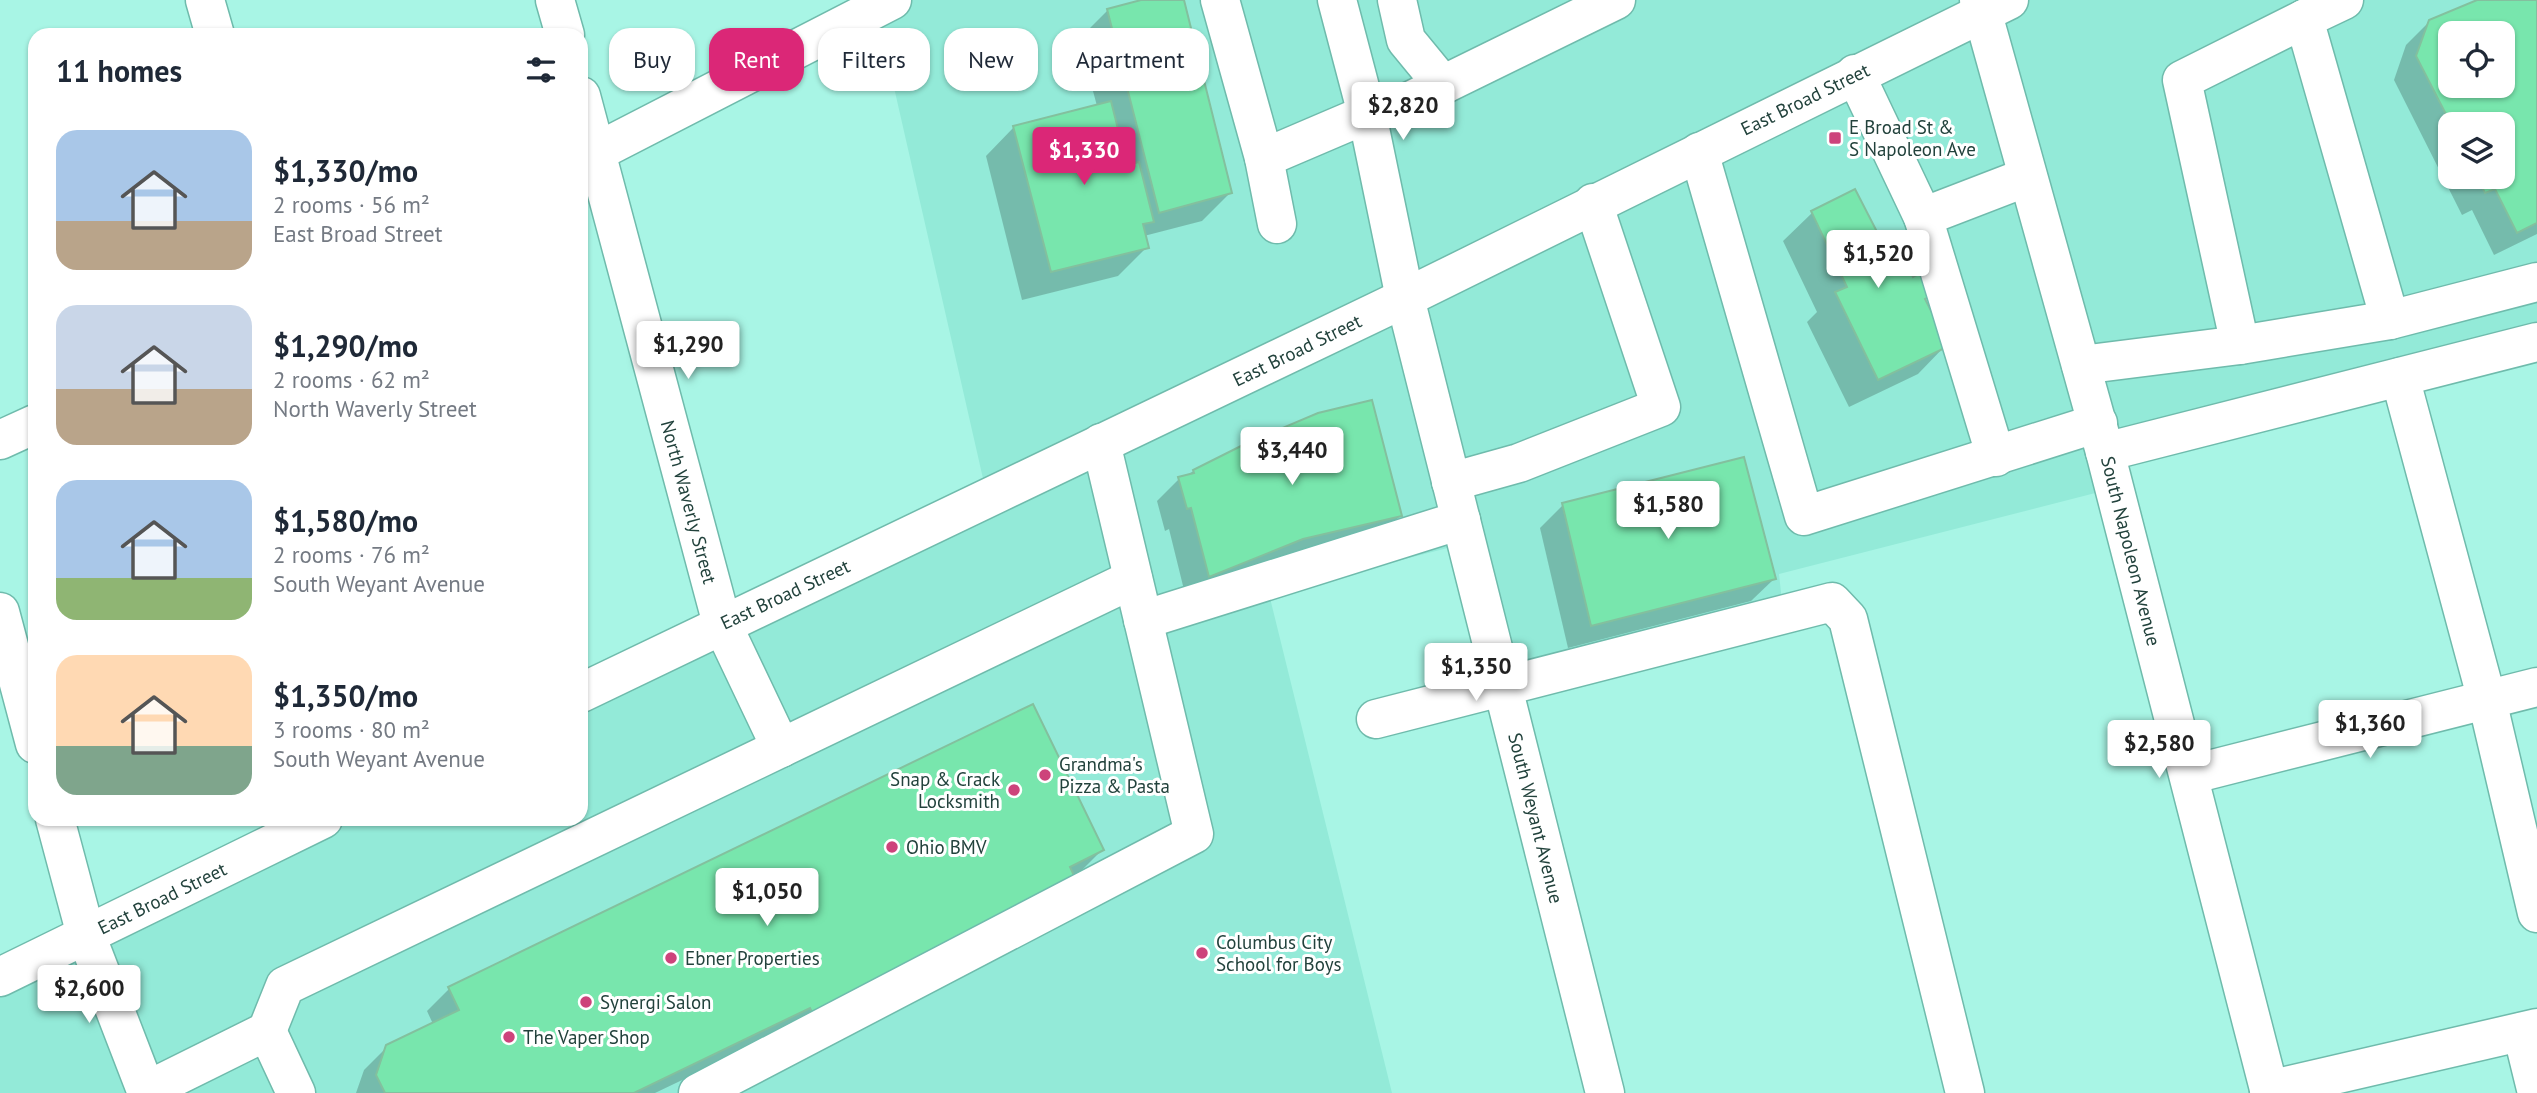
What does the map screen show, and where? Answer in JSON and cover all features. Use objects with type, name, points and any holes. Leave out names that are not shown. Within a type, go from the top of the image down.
[{"type":"street","points":[[205,0],[213,28]]},
{"type":"street","points":[[555,0],[563,28]]},
{"type":"street","points":[[589,157],[892,0]]},
{"type":"street","points":[[1220,0],[1264,158],[1277,223]]},
{"type":"street","name":"South Weyant Avenue","points":[[1337,0],[1367,114],[1405,298],[1605,1093]]},
{"type":"street","points":[[1397,0],[1406,40],[1443,85]]},
{"type":"street","points":[[1264,158],[1367,114],[1410,101],[1616,0]]},
{"type":"street","points":[[2240,345],[2182,80],[2344,0]]},
{"type":"street","name":"East Broad Street","points":[[588,690],[1405,298],[1990,4]]},
{"type":"street","name":"South Napoleon Avenue","points":[[1990,4],[2027,177],[2101,438],[2270,1092]]},
{"type":"street","points":[[2304,19],[2390,320]]},
{"type":"street","points":[[1855,74],[1923,217],[1996,457]]},
{"type":"street","points":[[1699,152],[1804,516],[1996,457],[2400,377],[2537,342]]},
{"type":"street","name":"North Waverly Street","points":[[589,157],[722,624],[781,748]]},
{"type":"street","points":[[1923,217],[2027,177]]},
{"type":"street","points":[[1451,482],[1518,463],[1661,407],[1593,203]]},
{"type":"street","points":[[2081,365],[2240,345],[2390,320],[2537,282]]},
{"type":"street","points":[[2400,377],[2487,700],[2537,913]]},
{"type":"street","points":[[0,440],[28,427]]},
{"type":"street","points":[[698,1093],[1194,834],[1101,443]]},
{"type":"street","points":[[1143,620],[1461,520]]},
{"type":"street","points":[[57,826],[86,935],[147,1092],[267,1031],[285,986],[1133,579]]},
{"type":"street","points":[[1376,719],[1832,602],[1848,619],[1965,1093]]},
{"type":"street","points":[[0,612],[28,718]]},
{"type":"street","points":[[2189,775],[2537,687]]},
{"type":"street","name":"East Broad Street","points":[[0,977],[309,826]]},
{"type":"street","points":[[2270,1092],[2529,1030],[2537,1093]]},
{"type":"street","points":[[267,1031],[296,1093]]},
{"type":"shaded area","points":[[882,0],[2537,0],[2537,330],[2096,449],[2107,490],[1779,574],[1783,611],[1501,678],[1463,544],[1269,594],[1392,1093],[0,1093],[0,980],[313,826],[588,826],[588,692],[987,496],[895,91],[930,91],[930,28],[880,28],[875,4]]},
{"type":"building","points":[[1141,0],[1184,0],[1191,28],[1112,28],[1107,9]]},
{"type":"building","points":[[2477,0],[2537,0],[2537,223],[2517,233],[2495,189],[2515,189],[2515,112],[2445,112],[2416,56],[2429,20]]},
{"type":"building","points":[[1128,91],[1207,91],[1232,193],[1159,213]]},
{"type":"building","points":[[1111,101],[1127,165],[1139,162],[1154,222],[1143,224],[1149,248],[1051,272],[1013,126]]},
{"type":"building","points":[[1855,189],[1891,259],[1902,253],[1913,277],[1920,273],[1931,296],[1925,299],[1949,346],[1878,380],[1835,292],[1847,287],[1811,211]]},
{"type":"building","points":[[1372,400],[1402,516],[1303,539],[1209,577],[1191,508],[1187,509],[1178,477],[1194,473],[1193,470],[1247,443],[1318,413]]},
{"type":"building","points":[[1744,457],[1776,579],[1591,626],[1562,503]]},
{"type":"building","points":[[1033,704],[1104,850],[1070,867],[1078,884],[812,1012],[810,1008],[634,1093],[385,1093],[376,1075],[386,1045],[459,1010],[448,987]]},
{"type":"place","name":"E Broad St & S Napoleon Ave","points":[[1835,138]]},
{"type":"place","name":"Grandma's Pizza & Pasta","points":[[1045,775]]},
{"type":"place","name":"Snap & Crack Locksmith","points":[[1014,790]]},
{"type":"place","name":"Ohio BMV","points":[[892,847]]},
{"type":"place","name":"Columbus City School for Boys","points":[[1202,953]]},
{"type":"place","name":"Ebner Properties","points":[[671,958]]},
{"type":"place","name":"Synergi Salon","points":[[586,1002]]},
{"type":"place","name":"The Vaper Shop","points":[[509,1037]]}]
